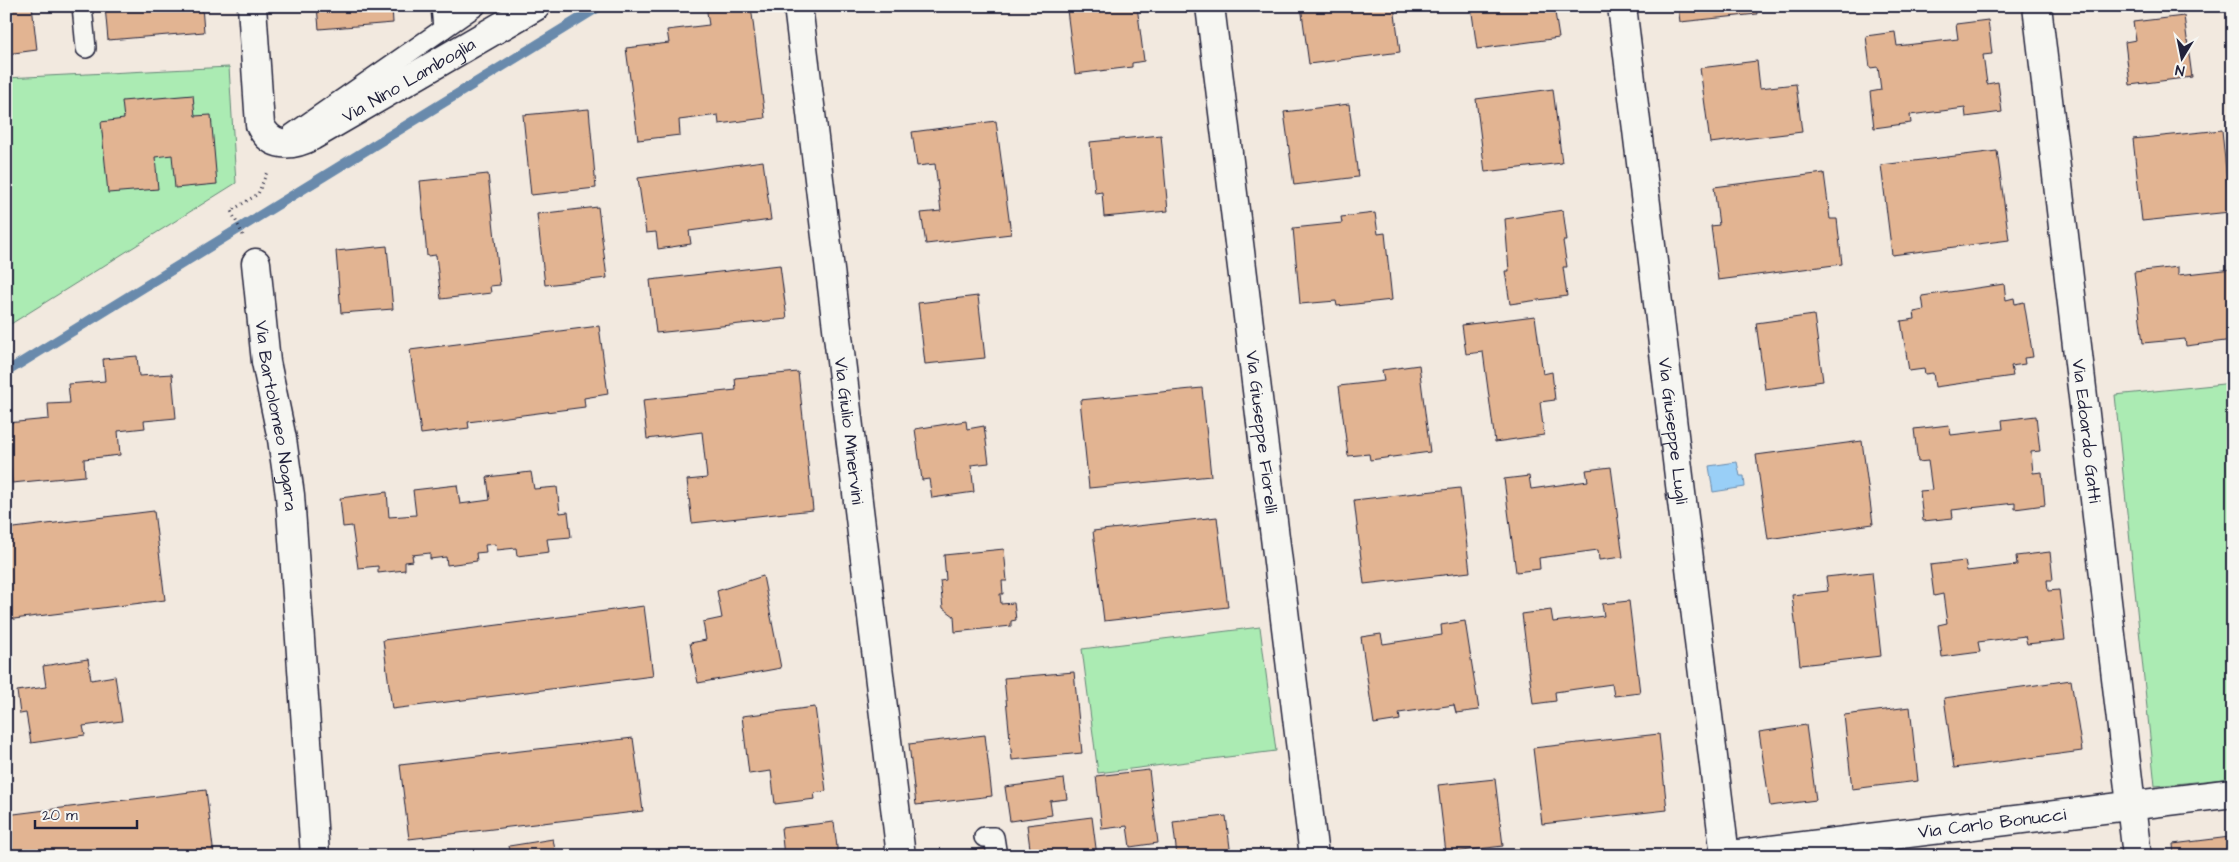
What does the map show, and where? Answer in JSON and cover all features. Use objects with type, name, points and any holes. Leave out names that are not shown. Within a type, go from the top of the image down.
[{"type":"street","points":[[252,6],[260,125],[264,133],[278,144]]},
{"type":"street","name":"Via Nino Lamboglia","points":[[278,144],[285,145],[304,141],[536,6]]},
{"type":"street","name":"Via Giulio Minervini","points":[[798,6],[901,856]]},
{"type":"street","name":"Via Giuseppe Fiorelli","points":[[1210,6],[1314,856]]},
{"type":"street","name":"Via Giuseppe Lugli","points":[[1622,6],[1724,856]]},
{"type":"street","name":"Via Edoardo Gatti","points":[[2037,6],[2137,856]]},
{"type":"street","name":"Via Bartolomeo Nogara","points":[[256,263],[266,362],[282,439],[290,495],[315,856]]},
{"type":"street","name":"Via Carlo Bonucci","points":[[1724,856],[2233,793]]},
{"type":"lane","points":[[82,6],[86,48]]},
{"type":"lane","points":[[441,6],[443,29]]},
{"type":"lane","points":[[278,144],[476,6]]},
{"type":"lane","points":[[984,837],[994,837],[997,856]]},
{"type":"path","points":[[256,263],[231,211],[258,194],[278,144]]},
{"type":"green space","points":[[229,67],[236,183],[6,327],[6,78]]},
{"type":"green space","points":[[2233,383],[2233,778],[2155,786],[2115,395]]},
{"type":"green space","points":[[1260,627],[1276,751],[1098,773],[1082,649]]},
{"type":"water","points":[[1737,462],[1740,476],[1744,476],[1745,487],[1713,492],[1709,466]]},
{"type":"building","points":[[6,6],[32,6],[37,50],[6,54]]},
{"type":"building","points":[[105,6],[202,6],[204,32],[108,40]]},
{"type":"building","points":[[317,6],[392,6],[393,23],[319,29]]},
{"type":"building","points":[[706,6],[751,6],[765,118],[719,124],[718,115],[679,120],[680,135],[638,140],[626,48],[669,43],[667,30],[709,25]]},
{"type":"building","points":[[1098,6],[1137,6],[1144,61],[1132,63],[1132,67],[1075,74],[1067,10]]},
{"type":"building","points":[[1301,6],[1394,6],[1400,52],[1309,64]]},
{"type":"building","points":[[1471,6],[1554,6],[1559,38],[1477,49]]},
{"type":"building","points":[[1678,6],[1756,6],[1757,14],[1680,22]]},
{"type":"building","points":[[2184,16],[2192,77],[2130,85],[2125,42],[2136,40],[2133,22]]},
{"type":"building","points":[[1988,20],[1992,54],[1983,55],[1987,84],[1998,82],[2002,112],[1966,117],[1965,108],[1910,115],[1911,123],[1874,128],[1870,92],[1881,90],[1878,67],[1870,68],[1866,36],[1895,32],[1897,46],[1958,39],[1956,24]]},
{"type":"building","points":[[1757,61],[1760,88],[1796,84],[1802,132],[1710,143],[1700,68]]},
{"type":"building","points":[[1553,89],[1562,163],[1485,172],[1476,99]]},
{"type":"building","points":[[193,95],[195,116],[211,115],[217,184],[175,188],[172,155],[155,157],[158,189],[108,193],[101,122],[124,119],[122,101]]},
{"type":"building","points":[[1349,104],[1358,177],[1294,185],[1284,112]]},
{"type":"building","points":[[589,109],[596,188],[531,195],[523,115]]},
{"type":"building","points":[[996,121],[1011,234],[926,244],[921,213],[941,211],[935,164],[917,166],[912,132]]},
{"type":"building","points":[[2222,130],[2230,212],[2142,221],[2133,139]]},
{"type":"building","points":[[1161,135],[1168,211],[1104,217],[1102,192],[1095,193],[1090,142]]},
{"type":"building","points":[[1997,151],[2009,240],[1892,255],[1881,165]]},
{"type":"building","points":[[763,161],[771,220],[689,231],[691,244],[658,249],[656,232],[646,233],[638,178]]},
{"type":"building","points":[[1824,173],[1830,219],[1837,219],[1842,264],[1718,280],[1711,226],[1719,225],[1714,187]]},
{"type":"building","points":[[488,174],[500,285],[490,286],[491,293],[441,299],[436,255],[427,256],[420,181]]},
{"type":"building","points":[[598,207],[607,278],[545,285],[537,214]]},
{"type":"building","points":[[1563,210],[1567,241],[1563,241],[1567,267],[1563,267],[1567,296],[1510,304],[1505,271],[1509,271],[1505,219]]},
{"type":"building","points":[[1375,213],[1378,234],[1385,233],[1392,300],[1337,306],[1336,301],[1300,304],[1293,228],[1342,223],[1341,217]]},
{"type":"building","points":[[387,246],[393,309],[341,313],[336,251]]},
{"type":"building","points":[[780,265],[787,319],[656,333],[650,280]]},
{"type":"building","points":[[2178,267],[2178,275],[2233,269],[2233,340],[2186,346],[2185,339],[2143,343],[2134,272]]},
{"type":"building","points":[[2004,284],[2006,300],[2014,298],[2015,304],[2024,302],[2033,357],[2024,358],[2025,364],[2011,366],[2013,376],[1935,387],[1933,373],[1925,374],[1924,369],[1909,371],[1901,321],[1915,319],[1914,312],[1924,310],[1922,296]]},
{"type":"building","points":[[978,296],[985,358],[925,364],[918,303]]},
{"type":"building","points":[[1814,315],[1823,381],[1765,389],[1756,323]]},
{"type":"building","points":[[1535,316],[1543,374],[1552,372],[1555,400],[1540,402],[1544,435],[1495,442],[1483,352],[1466,354],[1462,325]]},
{"type":"building","points":[[599,326],[608,394],[584,398],[585,407],[468,422],[469,428],[421,434],[410,350]]},
{"type":"building","points":[[137,356],[139,376],[172,374],[176,418],[144,421],[145,428],[118,431],[120,455],[84,459],[85,476],[12,483],[7,423],[49,419],[48,404],[70,403],[68,384],[105,381],[103,359]]},
{"type":"building","points":[[1419,365],[1430,452],[1370,460],[1369,454],[1348,456],[1339,386],[1384,381],[1382,370]]},
{"type":"building","points":[[798,372],[813,510],[692,523],[687,480],[707,478],[702,432],[647,439],[643,400],[736,390],[735,378]]},
{"type":"building","points":[[1202,388],[1211,476],[1089,488],[1080,400]]},
{"type":"building","points":[[2036,416],[2040,451],[2031,452],[2033,473],[2042,472],[2045,505],[2015,509],[2015,503],[1952,510],[1953,518],[1923,521],[1920,491],[1932,490],[1928,461],[1918,462],[1914,429],[1949,425],[1951,435],[2003,429],[2002,420]]},
{"type":"building","points":[[966,421],[967,429],[984,426],[989,463],[971,465],[974,492],[932,498],[929,479],[922,480],[915,429]]},
{"type":"building","points":[[1862,441],[1873,524],[1768,539],[1756,455]]},
{"type":"building","points":[[1611,467],[1623,557],[1599,560],[1598,550],[1539,558],[1540,569],[1516,572],[1504,479],[1529,476],[1531,489],[1588,481],[1586,470]]},
{"type":"building","points":[[531,472],[534,489],[557,487],[560,513],[568,512],[571,537],[547,539],[549,552],[517,556],[516,548],[497,550],[496,544],[485,545],[486,552],[476,553],[477,561],[447,565],[446,557],[430,559],[430,553],[412,555],[413,561],[405,562],[405,570],[378,573],[378,566],[358,568],[352,526],[343,527],[340,498],[387,492],[389,517],[416,515],[413,490],[457,485],[460,504],[490,500],[487,477]]},
{"type":"building","points":[[1460,488],[1470,572],[1364,584],[1354,500]]},
{"type":"building","points":[[154,511],[165,600],[6,620],[6,529]]},
{"type":"building","points":[[1217,517],[1228,607],[1104,621],[1093,531]]},
{"type":"building","points":[[1004,549],[1007,581],[1002,581],[1003,594],[1000,594],[1001,604],[1014,603],[1016,620],[1011,621],[1011,626],[955,632],[954,616],[943,608],[940,581],[946,580],[944,555]]},
{"type":"building","points":[[2050,552],[2053,580],[2047,580],[2048,591],[2059,590],[2065,640],[2027,644],[2025,636],[1978,642],[1980,652],[1942,657],[1938,625],[1947,623],[1943,594],[1934,596],[1930,565],[1965,561],[1967,571],[2017,565],[2016,556]]},
{"type":"building","points":[[1872,572],[1881,656],[1800,665],[1792,595],[1828,591],[1826,577]]},
{"type":"building","points":[[763,576],[781,668],[698,683],[690,643],[706,640],[703,622],[722,618],[717,591]]},
{"type":"building","points":[[1629,601],[1640,693],[1614,696],[1612,684],[1555,692],[1556,701],[1533,704],[1522,614],[1551,610],[1553,622],[1604,616],[1602,604]]},
{"type":"building","points":[[644,606],[653,676],[392,709],[383,640]]},
{"type":"building","points":[[1465,621],[1479,710],[1456,713],[1454,705],[1399,713],[1400,720],[1374,724],[1361,637],[1381,634],[1383,644],[1442,635],[1441,625]]},
{"type":"building","points":[[88,659],[91,680],[115,676],[122,721],[83,726],[85,735],[31,743],[26,713],[20,714],[17,691],[46,687],[43,666]]},
{"type":"building","points":[[1074,672],[1082,753],[1012,760],[1004,678]]},
{"type":"building","points":[[2071,680],[2082,751],[1954,768],[1944,698]]},
{"type":"building","points":[[815,707],[826,791],[814,793],[815,799],[775,804],[771,771],[749,774],[742,716]]},
{"type":"building","points":[[1910,707],[1918,781],[1852,789],[1844,715]]},
{"type":"building","points":[[1806,725],[1816,800],[1770,806],[1759,732]]},
{"type":"building","points":[[1659,734],[1667,810],[1542,824],[1533,748]]},
{"type":"building","points":[[985,735],[992,796],[916,805],[909,744]]},
{"type":"building","points":[[633,738],[643,811],[409,839],[400,765]]},
{"type":"building","points":[[1149,770],[1158,843],[1130,847],[1127,826],[1102,829],[1096,776]]},
{"type":"building","points":[[1064,779],[1067,799],[1050,801],[1052,815],[1010,821],[1005,787]]},
{"type":"building","points":[[1495,779],[1503,846],[1446,853],[1438,785]]},
{"type":"building","points":[[206,790],[214,856],[6,856],[6,815]]},
{"type":"building","points":[[1226,816],[1231,856],[1177,856],[1173,822]]},
{"type":"building","points":[[1092,817],[1097,856],[1031,856],[1027,825]]},
{"type":"building","points":[[834,822],[838,856],[784,856],[781,828]]},
{"type":"building","points":[[2230,837],[2233,856],[2174,856],[2173,844]]},
{"type":"building","points":[[553,839],[556,856],[511,856],[509,846]]},
{"type":"building","points":[[988,848],[989,856],[949,856],[951,853]]},
{"type":"waterway","points":[[6,372],[600,6]]}]
